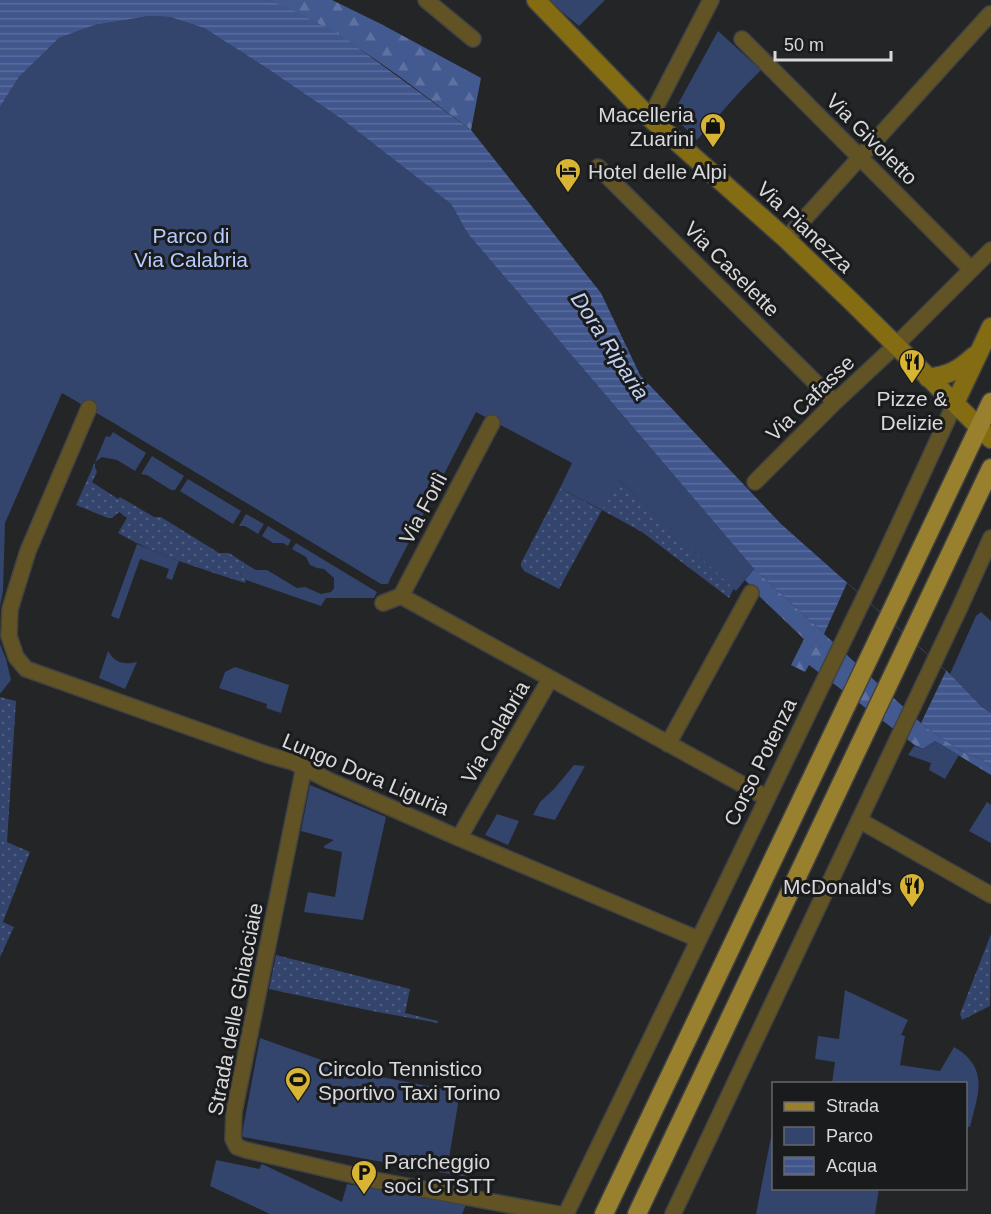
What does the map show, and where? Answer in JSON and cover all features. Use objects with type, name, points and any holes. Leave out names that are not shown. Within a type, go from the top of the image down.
[{"type":"main road","points":[[604,1214],[909,573],[987,431],[991,402]]},
{"type":"main road","points":[[637,1214],[991,468]]},
{"type":"street","points":[[426,0],[473,39]]},
{"type":"street","name":"Via Pianezza","points":[[536,0],[650,118],[786,239],[928,378],[987,431]]},
{"type":"street","points":[[650,118],[711,0]]},
{"type":"street","points":[[786,239],[990,14]]},
{"type":"street","name":"Via Givoletto","points":[[742,39],[971,269]]},
{"type":"street","name":"Via Caselette","points":[[598,167],[835,402]]},
{"type":"street","name":"Via Cafasse","points":[[754,482],[991,250]]},
{"type":"street","name":"Corso Potenza","points":[[566,1214],[883,559],[991,327]]},
{"type":"street","points":[[928,378],[946,375],[956,370],[979,351]]},
{"type":"street","name":"Lungo Dora Liguria","points":[[88,408],[28,551],[10,609],[9,636],[16,657],[26,669],[303,767],[328,780],[698,939]]},
{"type":"street","name":"Via Forlì","points":[[401,596],[492,423]]},
{"type":"street","points":[[673,1214],[991,538]]},
{"type":"street","points":[[668,744],[751,593]]},
{"type":"street","points":[[383,603],[401,596]]},
{"type":"street","name":"Via Calabria","points":[[401,596],[767,798]]},
{"type":"street","name":"Via Calabria","points":[[459,837],[550,679]]},
{"type":"street","name":"Strada delle Ghiacciaie","points":[[303,767],[234,1112],[232,1139],[237,1147],[374,1180],[558,1214]]},
{"type":"street","points":[[859,820],[991,895]]},
{"type":"green space","points":[[268,0],[332,0],[481,78],[471,130],[348,41],[296,12]]},
{"type":"green space","points":[[548,0],[605,0],[579,26]]},
{"type":"green space","name":"Parco di Via Calabria","points":[[149,16],[170,17],[204,28],[343,120],[451,204],[468,234],[754,569],[736,591],[618,479],[602,510],[560,488],[572,463],[476,412],[388,584],[381,584],[62,393],[5,523],[3,591],[0,606],[0,107],[19,77],[59,38],[95,25]]},
{"type":"green space","points":[[718,31],[761,70],[697,140],[672,115]]},
{"type":"green space","points":[[113,432],[146,453],[135,471],[117,460],[102,457],[95,462],[106,436],[110,437]]},
{"type":"green space","points":[[152,456],[184,476],[175,490],[141,474]]},
{"type":"green space","points":[[95,462],[97,472],[92,482],[118,499],[120,497],[154,517],[161,517],[219,553],[229,553],[246,564],[240,574],[246,580],[245,583],[164,555],[118,533],[127,518],[119,512],[112,518],[108,518],[76,505]]},
{"type":"green space","points":[[188,479],[241,511],[233,524],[180,491]]},
{"type":"green space","points":[[618,479],[734,588],[729,598],[642,532],[602,510],[559,589],[524,571],[521,563],[560,488],[601,510]]},
{"type":"green space","points":[[246,514],[264,524],[258,534],[245,526],[239,526]]},
{"type":"green space","points":[[268,526],[291,540],[288,546],[283,543],[273,543],[262,536]]},
{"type":"green space","points":[[296,543],[377,592],[374,598],[326,598],[321,606],[246,580],[240,574],[246,564],[256,570],[267,570],[297,588],[305,587],[321,594],[331,592],[334,588],[334,578],[324,569],[310,565],[306,557],[292,549]]},
{"type":"green space","points":[[137,544],[179,561],[172,580],[166,578],[169,569],[140,559],[119,619],[111,616]]},
{"type":"green space","points":[[754,569],[927,728],[961,751],[981,759],[991,767],[991,775],[935,741],[923,749],[916,746],[809,665],[805,672],[791,665],[804,639],[745,580]]},
{"type":"green space","points":[[981,612],[991,621],[991,713],[982,707],[950,674],[976,616]]},
{"type":"green space","points":[[0,644],[11,680],[0,694]]},
{"type":"green space","points":[[108,651],[120,662],[137,662],[125,689],[99,678]]},
{"type":"green space","points":[[235,667],[289,685],[281,713],[266,708],[267,704],[219,688],[225,672]]},
{"type":"green space","points":[[0,697],[16,701],[7,842],[30,852],[3,922],[14,927],[0,957]]},
{"type":"green space","points":[[935,741],[959,755],[945,779],[929,770],[931,763],[908,755],[914,746],[923,749]]},
{"type":"green space","points":[[574,765],[585,766],[555,820],[533,815],[540,802]]},
{"type":"green space","points":[[310,785],[386,817],[363,920],[304,912],[308,892],[335,897],[342,852],[324,848],[334,840],[301,831]]},
{"type":"green space","points":[[987,802],[991,805],[991,843],[969,831]]},
{"type":"green space","points":[[497,814],[519,821],[508,845],[485,835]]},
{"type":"green space","points":[[991,934],[990,1006],[962,1020],[960,1014]]},
{"type":"green space","points":[[276,955],[410,989],[405,1013],[438,1021],[438,1023],[269,989]]},
{"type":"green space","points":[[845,990],[908,1020],[901,1035],[905,1036],[900,1065],[940,1071],[954,1047],[973,1064],[977,1073],[978,1093],[970,1127],[967,1126],[967,1082],[832,1082],[835,1062],[815,1059],[818,1036],[839,1039]]},
{"type":"green space","points":[[260,1038],[355,1072],[460,1092],[449,1158],[469,1162],[467,1177],[243,1137]]},
{"type":"green space","points":[[772,1132],[772,1190],[879,1190],[875,1214],[756,1214]]},
{"type":"green space","points":[[216,1160],[259,1169],[262,1164],[342,1202],[347,1184],[466,1205],[462,1214],[270,1214],[210,1186]]},
{"type":"water","name":"Dora Riparia","points":[[0,0],[268,0],[289,8],[342,36],[471,130],[601,293],[640,375],[781,524],[991,713],[991,767],[981,759],[961,751],[927,728],[754,569],[468,234],[451,204],[343,120],[204,28],[170,17],[149,16],[95,25],[59,38],[19,77],[0,107]]},
{"type":"pier","points":[[847,583],[946,671],[921,723],[824,634]]},
{"type":"place","name":"Macelleria Zuarini","points":[[713,149]]},
{"type":"place","name":"Hotel delle Alpi","points":[[568,194]]},
{"type":"place","name":"Pizze & Delizie","points":[[912,385]]},
{"type":"place","name":"McDonald's","points":[[912,909]]},
{"type":"place","name":"Circolo Tennistico Sportivo Taxi Torino","points":[[298,1103]]},
{"type":"place","name":"Parcheggio soci CTSTT","points":[[364,1196]]}]
